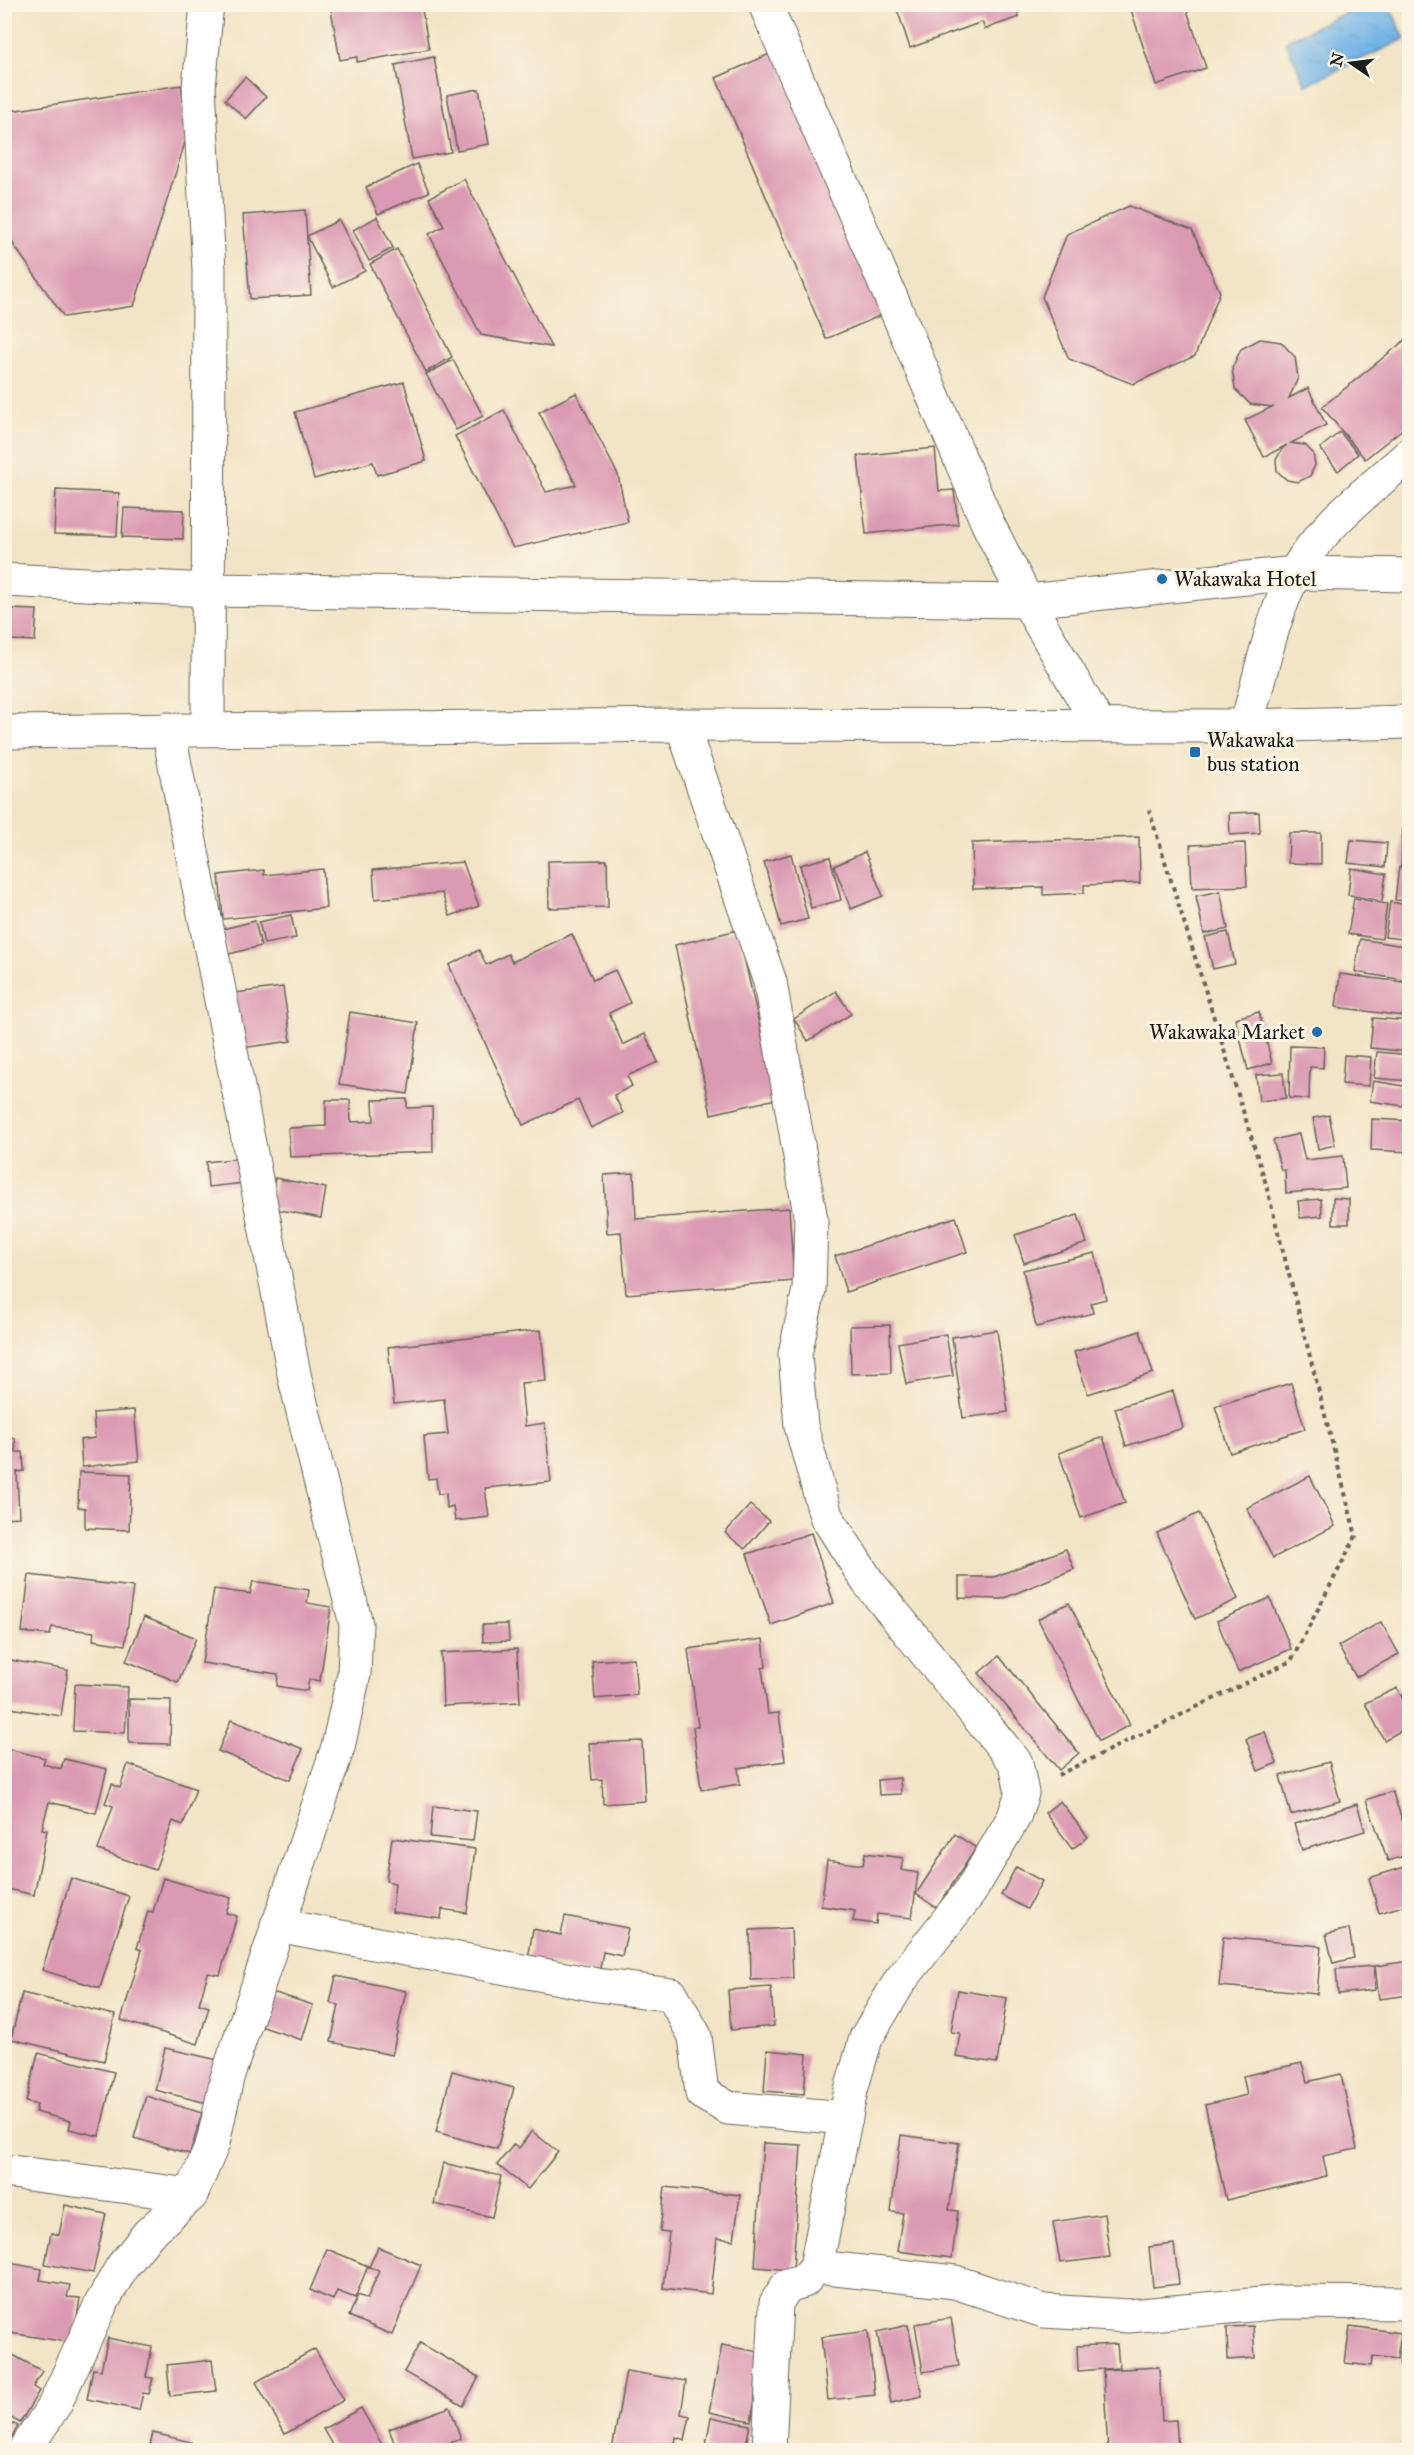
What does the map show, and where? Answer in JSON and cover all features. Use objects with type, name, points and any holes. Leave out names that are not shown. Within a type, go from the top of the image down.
[{"type":"main road","points":[[207,4],[199,87],[209,270],[208,729]]},
{"type":"main road","points":[[765,4],[988,524],[1028,601],[1099,725]]},
{"type":"main road","points":[[1246,726],[1281,604],[1295,573],[1309,552],[1341,516],[1410,454]]},
{"type":"main road","points":[[4,580],[208,590],[1028,601],[1295,573],[1410,575]]},
{"type":"main road","points":[[4,732],[682,725],[1246,726],[1410,722]]},
{"type":"main road","points":[[682,725],[770,982],[811,1220],[809,1290],[795,1354],[801,1426],[826,1516],[868,1582],[1016,1763],[1022,1793],[1014,1816],[970,1892],[900,1981],[866,2038],[846,2118],[816,2267],[804,2281],[787,2286],[776,2303],[769,2451]]},
{"type":"main road","points":[[25,2451],[55,2404],[100,2304],[122,2267],[149,2233],[191,2195],[213,2143],[227,2078],[338,1747],[354,1674],[356,1624],[295,1379],[168,729]]},
{"type":"main road","points":[[277,1925],[597,1985],[672,1995],[695,2036],[702,2093],[728,2108],[846,2118]]},
{"type":"main road","points":[[4,2171],[191,2195]]},
{"type":"main road","points":[[816,2267],[955,2282],[1044,2311],[1129,2316],[1283,2302],[1410,2303]]},
{"type":"path","points":[[1022,1793],[1291,1661],[1356,1536],[1265,1181],[1149,810]]},
{"type":"water","points":[[1362,5],[1389,5],[1405,39],[1306,85],[1285,41]]},
{"type":"building","points":[[330,4],[421,4],[429,49],[357,62],[357,57],[340,60]]},
{"type":"building","points":[[901,4],[1030,5],[1016,10],[1019,17],[985,29],[982,22],[910,48],[896,6]]},
{"type":"building","points":[[1129,4],[1185,4],[1206,68],[1156,85]]},
{"type":"building","points":[[774,52],[884,314],[826,339],[716,78]]},
{"type":"building","points":[[434,57],[451,152],[412,159],[395,65]]},
{"type":"building","points":[[245,77],[266,97],[246,119],[225,100]]},
{"type":"building","points":[[181,85],[188,133],[134,306],[64,317],[4,231],[4,112]]},
{"type":"building","points":[[479,89],[489,144],[457,150],[447,95]]},
{"type":"building","points":[[417,164],[429,192],[378,214],[366,187]]},
{"type":"building","points":[[464,179],[551,347],[481,335],[429,234],[444,226],[429,198]]},
{"type":"building","points":[[1129,206],[1192,230],[1220,292],[1195,356],[1133,384],[1069,359],[1042,297],[1067,234]]},
{"type":"building","points":[[305,210],[311,295],[250,299],[243,215]]},
{"type":"building","points":[[377,217],[393,248],[369,261],[353,230]]},
{"type":"building","points":[[339,220],[365,271],[333,287],[307,236]]},
{"type":"building","points":[[397,249],[452,357],[426,372],[370,264]]},
{"type":"building","points":[[1410,336],[1410,423],[1365,459],[1322,407]]},
{"type":"building","points":[[1260,339],[1281,342],[1295,357],[1298,378],[1289,398],[1308,388],[1326,425],[1291,443],[1305,445],[1313,453],[1315,465],[1310,476],[1298,482],[1287,480],[1277,471],[1276,460],[1287,445],[1264,457],[1245,420],[1272,407],[1250,404],[1235,389],[1232,368],[1241,349]]},
{"type":"building","points":[[453,360],[483,416],[456,430],[426,374]]},
{"type":"building","points":[[404,382],[426,461],[377,475],[373,462],[314,479],[295,412]]},
{"type":"building","points":[[576,393],[618,475],[628,522],[513,548],[455,436],[504,410],[546,492],[576,485],[539,412]]},
{"type":"building","points":[[1340,432],[1358,454],[1338,471],[1320,448]]},
{"type":"building","points":[[935,448],[939,491],[954,490],[958,524],[866,534],[858,456]]},
{"type":"building","points":[[56,490],[119,493],[117,536],[54,534]]},
{"type":"building","points":[[124,508],[184,510],[183,539],[122,537]]},
{"type":"building","points":[[7,609],[37,610],[35,641],[6,640]]},
{"type":"building","points":[[1259,812],[1260,833],[1230,835],[1229,813]]},
{"type":"building","points":[[1403,828],[1410,829],[1410,867],[1401,866]]},
{"type":"building","points":[[1289,833],[1321,833],[1321,864],[1288,863]]},
{"type":"building","points":[[1139,837],[1140,883],[1084,885],[1084,893],[1043,895],[1043,887],[973,889],[972,843]]},
{"type":"building","points":[[1351,840],[1387,843],[1385,867],[1348,863]]},
{"type":"building","points":[[1245,843],[1247,886],[1192,888],[1190,845]]},
{"type":"building","points":[[865,852],[883,896],[851,909],[834,866]]},
{"type":"building","points":[[791,854],[808,919],[781,926],[764,862]]},
{"type":"building","points":[[830,857],[841,900],[811,908],[800,865]]},
{"type":"building","points":[[607,860],[608,907],[549,908],[548,861]]},
{"type":"building","points":[[463,862],[479,906],[450,916],[442,893],[375,899],[373,870]]},
{"type":"building","points":[[1399,867],[1410,868],[1410,901],[1395,900]]},
{"type":"building","points":[[1351,868],[1386,874],[1382,901],[1348,895]]},
{"type":"building","points":[[323,869],[326,908],[223,919],[219,875],[264,870],[264,875]]},
{"type":"building","points":[[1220,891],[1228,929],[1204,934],[1196,896]]},
{"type":"building","points":[[1354,898],[1387,904],[1382,939],[1348,934]]},
{"type":"building","points":[[1390,902],[1410,905],[1410,940],[1385,937]]},
{"type":"building","points":[[291,915],[296,938],[264,944],[259,922]]},
{"type":"building","points":[[255,921],[261,946],[229,954],[223,929]]},
{"type":"building","points":[[738,930],[776,1099],[711,1114],[675,945]]},
{"type":"building","points":[[1228,932],[1235,964],[1213,969],[1205,937]]},
{"type":"building","points":[[572,934],[593,980],[615,970],[630,1003],[609,1013],[623,1045],[645,1034],[658,1062],[627,1076],[632,1086],[614,1095],[623,1113],[591,1128],[578,1100],[523,1125],[449,965],[479,950],[486,965],[508,954],[512,962]]},
{"type":"building","points":[[1360,939],[1410,947],[1410,981],[1355,972]]},
{"type":"building","points":[[1340,974],[1410,983],[1410,1017],[1336,1007]]},
{"type":"building","points":[[283,987],[291,1041],[242,1048],[235,993]]},
{"type":"building","points":[[836,991],[851,1014],[808,1041],[794,1019]]},
{"type":"building","points":[[350,1012],[418,1023],[408,1094],[339,1084]]},
{"type":"building","points":[[1259,1012],[1272,1063],[1248,1070],[1235,1018]]},
{"type":"building","points":[[1373,1018],[1410,1021],[1410,1052],[1370,1048]]},
{"type":"building","points":[[1290,1046],[1324,1047],[1323,1068],[1310,1067],[1309,1099],[1289,1098]]},
{"type":"building","points":[[1377,1052],[1410,1055],[1410,1081],[1374,1078]]},
{"type":"building","points":[[1344,1055],[1371,1057],[1369,1086],[1342,1084]]},
{"type":"building","points":[[1283,1073],[1286,1098],[1259,1101],[1256,1075]]},
{"type":"building","points":[[1373,1081],[1410,1087],[1410,1107],[1370,1101]]},
{"type":"building","points":[[407,1099],[407,1108],[432,1107],[433,1152],[290,1157],[288,1128],[326,1126],[326,1100],[350,1100],[351,1122],[374,1121],[373,1100]]},
{"type":"building","points":[[1329,1115],[1335,1145],[1318,1149],[1313,1118]]},
{"type":"building","points":[[1372,1119],[1410,1121],[1410,1152],[1371,1150]]},
{"type":"building","points":[[1299,1134],[1305,1160],[1343,1156],[1346,1188],[1286,1193],[1285,1170],[1281,1170],[1273,1140]]},
{"type":"building","points":[[242,1158],[244,1183],[208,1187],[206,1162]]},
{"type":"building","points":[[634,1173],[636,1219],[789,1208],[794,1281],[626,1294],[621,1232],[607,1233],[604,1175]]},
{"type":"building","points":[[275,1178],[326,1188],[321,1218],[270,1208]]},
{"type":"building","points":[[1333,1198],[1349,1199],[1349,1224],[1333,1224]]},
{"type":"building","points":[[1321,1199],[1322,1216],[1300,1218],[1298,1201]]},
{"type":"building","points":[[1078,1215],[1087,1243],[1024,1263],[1015,1235]]},
{"type":"building","points":[[956,1217],[967,1252],[846,1292],[835,1256]]},
{"type":"building","points":[[1095,1253],[1106,1299],[1091,1303],[1093,1313],[1036,1327],[1023,1270]]},
{"type":"building","points":[[890,1325],[891,1373],[851,1374],[850,1326]]},
{"type":"building","points":[[541,1330],[546,1381],[521,1383],[525,1426],[545,1423],[551,1482],[485,1488],[489,1517],[455,1521],[453,1506],[447,1508],[446,1493],[438,1494],[436,1478],[428,1479],[424,1436],[448,1434],[444,1399],[394,1404],[388,1347]]},
{"type":"building","points":[[997,1330],[1008,1412],[963,1418],[952,1337]]},
{"type":"building","points":[[1140,1331],[1153,1373],[1088,1394],[1074,1352]]},
{"type":"building","points":[[946,1334],[953,1376],[906,1384],[898,1343]]},
{"type":"building","points":[[1291,1383],[1305,1429],[1230,1453],[1215,1406]]},
{"type":"building","points":[[1173,1391],[1183,1428],[1126,1446],[1115,1408]]},
{"type":"building","points":[[134,1410],[139,1461],[82,1467],[80,1440],[95,1438],[93,1413]]},
{"type":"building","points":[[1103,1437],[1125,1503],[1081,1518],[1059,1453]]},
{"type":"building","points":[[4,1438],[15,1438],[16,1452],[23,1452],[24,1471],[17,1472],[19,1517],[4,1518]]},
{"type":"building","points":[[79,1472],[131,1474],[129,1530],[85,1528],[85,1508],[78,1507]]},
{"type":"building","points":[[1310,1476],[1335,1526],[1273,1558],[1247,1508]]},
{"type":"building","points":[[750,1505],[769,1521],[745,1549],[725,1533]]},
{"type":"building","points":[[1199,1513],[1238,1599],[1195,1619],[1157,1533]]},
{"type":"building","points":[[811,1533],[834,1603],[771,1625],[747,1554]]},
{"type":"building","points":[[1066,1549],[1074,1569],[1002,1599],[959,1598],[959,1577],[994,1577]]},
{"type":"building","points":[[29,1575],[133,1587],[125,1645],[93,1640],[94,1632],[52,1627],[50,1635],[22,1632]]},
{"type":"building","points":[[253,1581],[309,1590],[307,1603],[331,1607],[320,1681],[309,1679],[307,1691],[277,1686],[278,1674],[202,1663],[214,1589],[250,1594]]},
{"type":"building","points":[[1270,1598],[1291,1649],[1238,1672],[1217,1621]]},
{"type":"building","points":[[1069,1603],[1130,1725],[1099,1741],[1038,1619]]},
{"type":"building","points":[[144,1617],[196,1638],[178,1682],[126,1661]]},
{"type":"building","points":[[1381,1622],[1399,1654],[1356,1677],[1338,1646]]},
{"type":"building","points":[[508,1624],[509,1641],[483,1642],[482,1625]]},
{"type":"building","points":[[763,1639],[766,1667],[762,1668],[768,1714],[779,1713],[785,1761],[738,1768],[740,1784],[701,1790],[693,1727],[698,1727],[688,1649]]},
{"type":"building","points":[[517,1649],[520,1702],[443,1706],[441,1653]]},
{"type":"building","points":[[999,1656],[1079,1753],[1059,1770],[979,1673]]},
{"type":"building","points":[[634,1658],[637,1695],[595,1699],[592,1661]]},
{"type":"building","points":[[4,1659],[68,1670],[61,1716],[4,1707]]},
{"type":"building","points":[[75,1684],[128,1687],[125,1733],[73,1731]]},
{"type":"building","points":[[1397,1688],[1410,1712],[1410,1726],[1384,1740],[1365,1703]]},
{"type":"building","points":[[129,1699],[171,1700],[170,1744],[129,1743]]},
{"type":"building","points":[[231,1720],[303,1749],[290,1780],[218,1751]]},
{"type":"building","points":[[1265,1732],[1277,1763],[1258,1771],[1246,1739]]},
{"type":"building","points":[[642,1741],[645,1801],[603,1804],[602,1779],[592,1780],[589,1743]]},
{"type":"building","points":[[4,1748],[45,1758],[43,1764],[61,1769],[64,1759],[107,1769],[96,1813],[49,1802],[42,1829],[47,1830],[34,1895],[4,1888]]},
{"type":"building","points":[[1329,1762],[1340,1801],[1291,1815],[1280,1776]]},
{"type":"building","points":[[128,1764],[196,1789],[183,1825],[173,1821],[155,1870],[98,1850],[113,1806],[105,1803],[112,1784],[120,1788]]},
{"type":"building","points":[[900,1778],[901,1794],[879,1795],[878,1780]]},
{"type":"building","points":[[1392,1791],[1410,1842],[1410,1854],[1388,1861],[1366,1800]]},
{"type":"building","points":[[1060,1801],[1088,1837],[1072,1849],[1045,1813]]},
{"type":"building","points":[[1357,1804],[1365,1831],[1302,1850],[1294,1824]]},
{"type":"building","points":[[433,1806],[477,1811],[473,1841],[430,1837]]},
{"type":"building","points":[[955,1834],[976,1848],[937,1908],[916,1894]]},
{"type":"building","points":[[392,1838],[475,1849],[467,1913],[442,1909],[441,1919],[392,1912],[395,1883],[386,1881]]},
{"type":"building","points":[[865,1853],[903,1858],[901,1870],[918,1873],[912,1918],[877,1914],[876,1924],[853,1921],[855,1911],[821,1906],[827,1860],[863,1865]]},
{"type":"building","points":[[1408,1866],[1410,1904],[1379,1913],[1369,1878]]},
{"type":"building","points":[[1016,1867],[1042,1881],[1027,1909],[1001,1895]]},
{"type":"building","points":[[71,1878],[129,1896],[100,1988],[42,1970]]},
{"type":"building","points":[[163,1878],[231,1898],[226,1913],[237,1916],[220,1975],[208,1973],[199,2004],[209,2007],[198,2044],[121,2020],[142,1950],[137,1948],[148,1911],[153,1912]]},
{"type":"building","points":[[565,1916],[628,1928],[622,1956],[603,1952],[599,1974],[528,1960],[533,1929],[561,1935]]},
{"type":"building","points":[[791,1928],[793,1978],[751,1980],[750,1930]]},
{"type":"building","points":[[1349,1929],[1354,1958],[1333,1963],[1326,1934]]},
{"type":"building","points":[[1223,1937],[1321,1946],[1317,1994],[1219,1986]]},
{"type":"building","points":[[1410,1961],[1410,1995],[1379,1999],[1375,1966]]},
{"type":"building","points":[[1374,1966],[1375,1990],[1338,1994],[1336,1969]]},
{"type":"building","points":[[336,1976],[406,1991],[392,2055],[331,2042],[339,2005],[330,2003]]},
{"type":"building","points":[[771,1987],[774,2026],[731,2030],[728,1990]]},
{"type":"building","points":[[958,1990],[1007,1998],[997,2063],[956,2057],[960,2033],[951,2032]]},
{"type":"building","points":[[269,1991],[313,2005],[302,2040],[257,2025]]},
{"type":"building","points":[[22,1993],[115,2015],[104,2061],[11,2039]]},
{"type":"building","points":[[165,2048],[218,2060],[207,2103],[155,2090]]},
{"type":"building","points":[[767,2050],[807,2054],[804,2094],[764,2091]]},
{"type":"building","points":[[38,2053],[114,2072],[99,2136],[69,2129],[71,2121],[35,2112],[37,2105],[26,2102]]},
{"type":"building","points":[[1302,2063],[1307,2082],[1341,2074],[1357,2149],[1323,2156],[1327,2176],[1226,2200],[1205,2105],[1247,2095],[1243,2076]]},
{"type":"building","points":[[452,2071],[514,2088],[497,2149],[436,2132]]},
{"type":"building","points":[[146,2096],[202,2113],[190,2154],[134,2138]]},
{"type":"building","points":[[532,2131],[558,2152],[528,2189],[497,2165],[514,2144],[519,2148]]},
{"type":"building","points":[[901,2135],[959,2143],[949,2210],[958,2211],[952,2258],[897,2251],[903,2213],[891,2212]]},
{"type":"building","points":[[763,2143],[801,2145],[793,2270],[755,2267]]},
{"type":"building","points":[[443,2163],[501,2176],[492,2217],[434,2204]]},
{"type":"building","points":[[665,2187],[740,2195],[734,2240],[717,2238],[711,2294],[663,2288],[669,2232],[660,2231]]},
{"type":"building","points":[[65,2205],[106,2214],[93,2273],[45,2264],[51,2233],[59,2235]]},
{"type":"building","points":[[1104,2214],[1110,2257],[1060,2263],[1053,2222]]},
{"type":"building","points":[[1174,2244],[1179,2284],[1153,2287],[1149,2247]]},
{"type":"building","points":[[378,2247],[421,2265],[392,2335],[349,2316],[358,2295],[367,2299],[379,2271],[369,2267]]},
{"type":"building","points":[[327,2249],[368,2266],[355,2298],[337,2291],[333,2300],[310,2290]]},
{"type":"building","points":[[4,2262],[42,2269],[40,2280],[70,2285],[67,2297],[80,2298],[73,2343],[4,2332]]},
{"type":"building","points":[[951,2318],[959,2366],[923,2372],[915,2324]]},
{"type":"building","points":[[908,2325],[922,2396],[891,2403],[877,2332]]},
{"type":"building","points":[[1253,2326],[1255,2358],[1228,2360],[1227,2327]]},
{"type":"building","points":[[1350,2326],[1401,2333],[1397,2359],[1373,2356],[1371,2366],[1345,2363]]},
{"type":"building","points":[[868,2331],[875,2395],[828,2400],[821,2337]]},
{"type":"building","points":[[108,2338],[152,2347],[146,2377],[153,2378],[149,2394],[143,2393],[139,2410],[87,2399],[93,2369],[101,2370]]},
{"type":"building","points":[[1402,2340],[1410,2340],[1410,2364],[1400,2364]]},
{"type":"building","points":[[420,2343],[479,2377],[463,2406],[404,2372]]},
{"type":"building","points":[[1117,2344],[1119,2368],[1078,2371],[1077,2346]]},
{"type":"building","points":[[722,2345],[764,2353],[751,2421],[709,2412]]},
{"type":"building","points":[[315,2349],[344,2400],[285,2434],[256,2382]]},
{"type":"building","points":[[4,2350],[42,2371],[33,2387],[39,2391],[20,2423],[4,2414]]},
{"type":"building","points":[[212,2360],[216,2391],[170,2396],[167,2365]]},
{"type":"building","points":[[1159,2367],[1162,2421],[1176,2420],[1178,2450],[1108,2450],[1103,2370]]},
{"type":"building","points":[[626,2371],[686,2381],[681,2414],[690,2416],[685,2440],[676,2437],[674,2450],[612,2450]]},
{"type":"building","points":[[450,2407],[461,2439],[429,2450],[397,2450],[389,2429]]},
{"type":"building","points":[[361,2408],[385,2450],[335,2450],[323,2429]]},
{"type":"building","points":[[711,2417],[750,2425],[745,2450],[705,2450]]},
{"type":"building","points":[[4,2419],[18,2426],[4,2450]]},
{"type":"building","points":[[153,2433],[191,2442],[189,2450],[149,2450]]},
{"type":"place","name":"Wakawaka Hotel","points":[[1162,579]]},
{"type":"place","name":"Wakawaka bus station","points":[[1195,752]]},
{"type":"place","name":"Wakawaka Market","points":[[1317,1032]]}]
